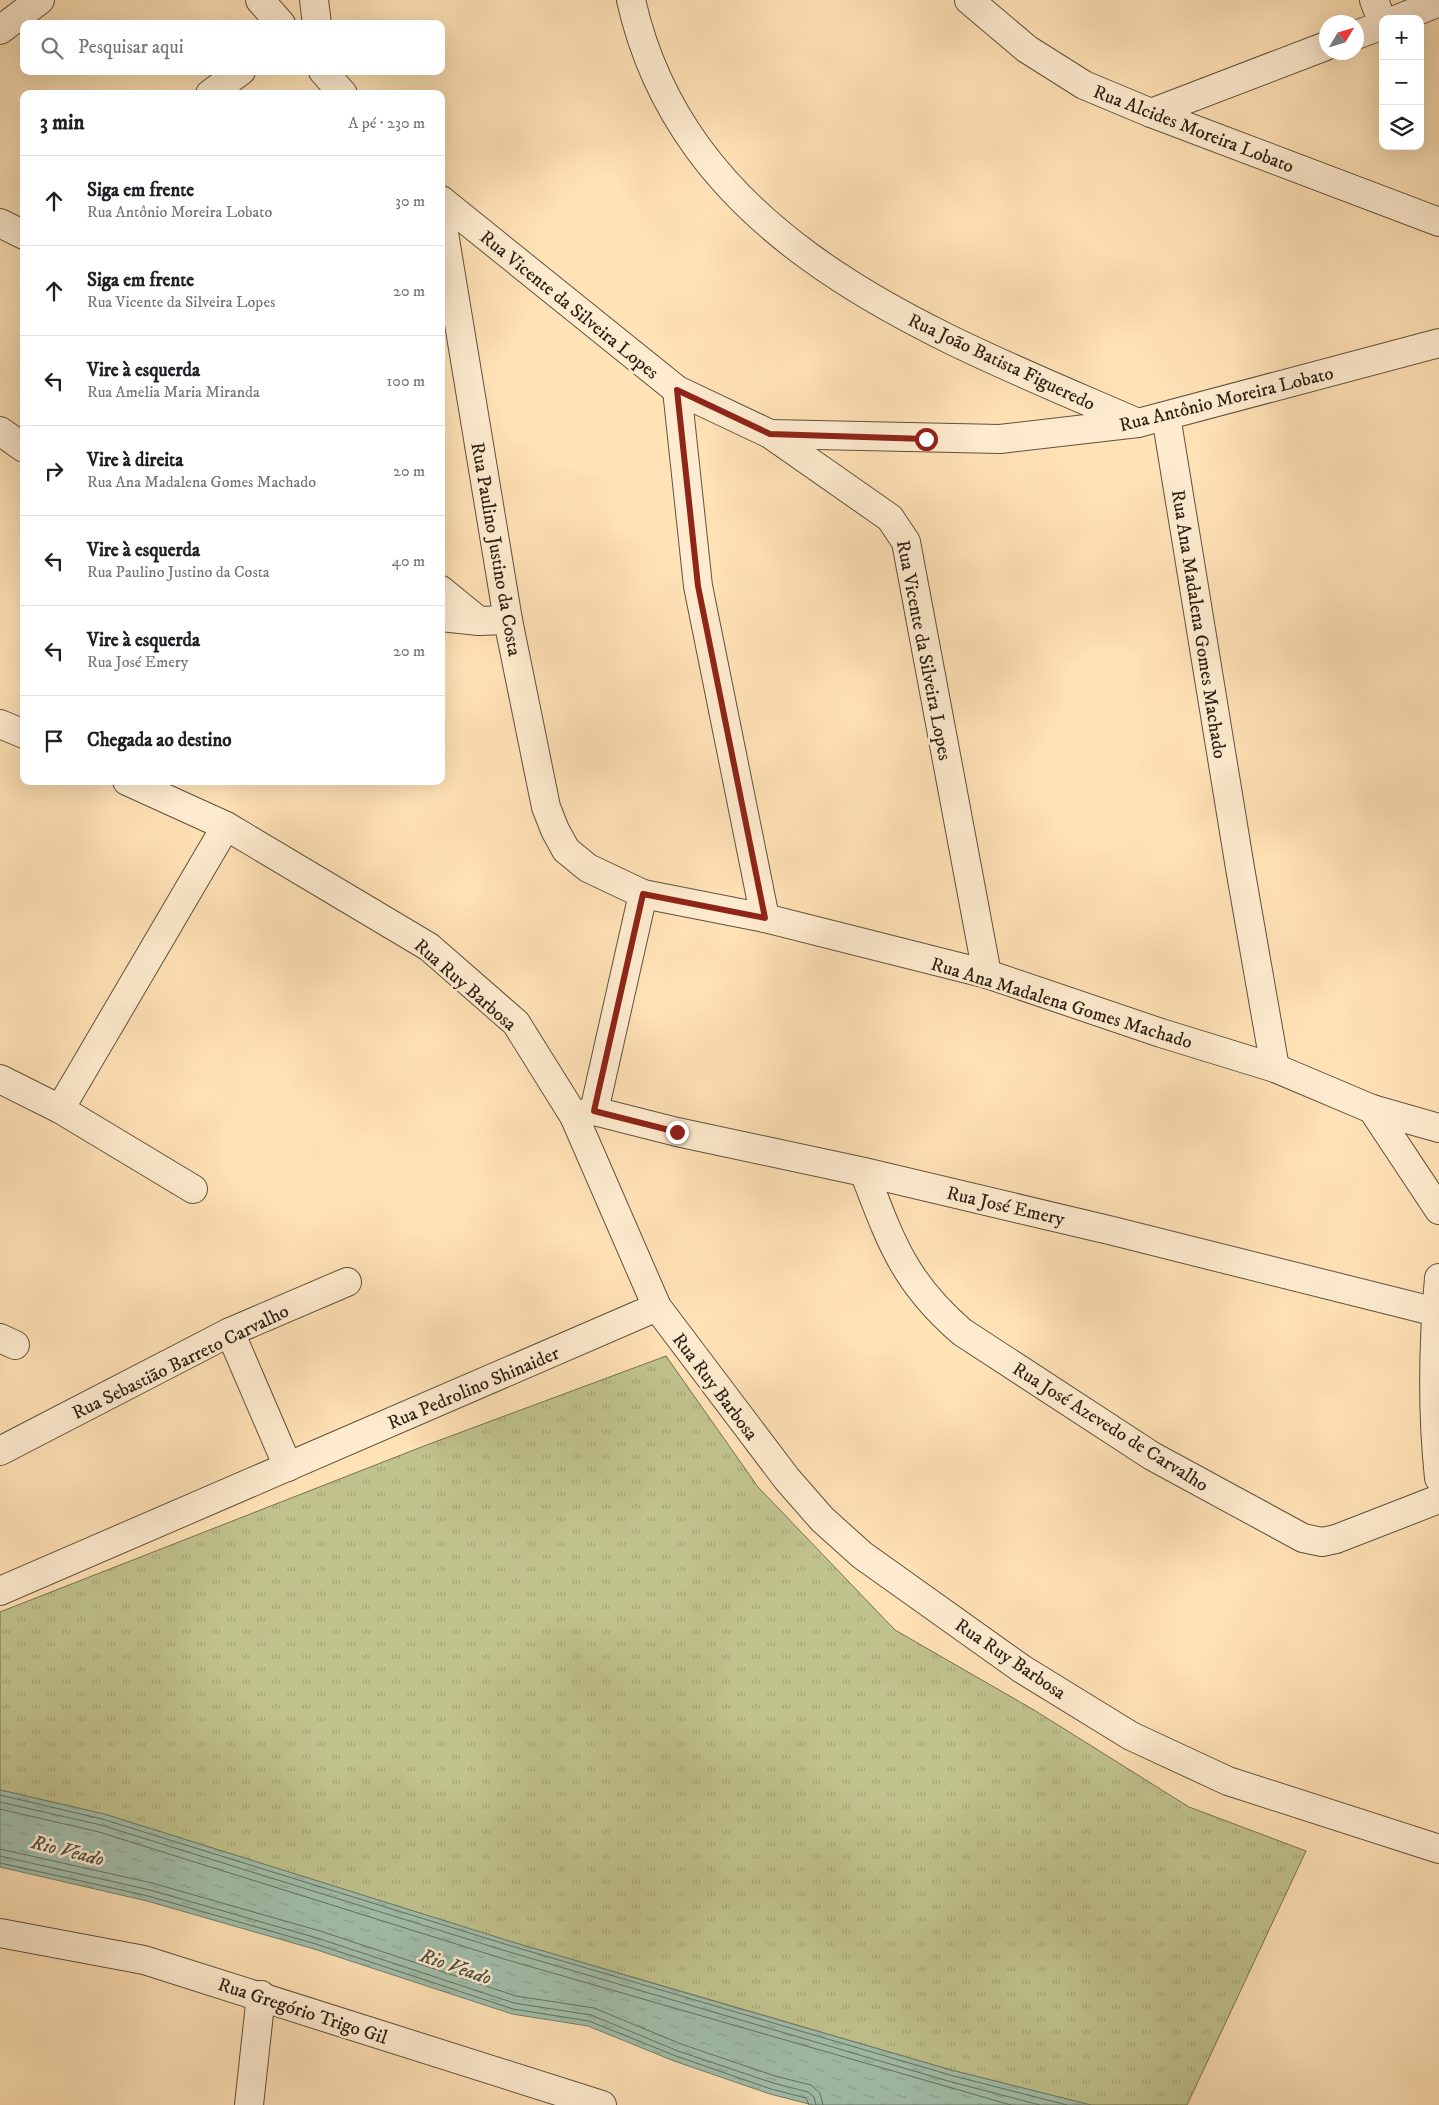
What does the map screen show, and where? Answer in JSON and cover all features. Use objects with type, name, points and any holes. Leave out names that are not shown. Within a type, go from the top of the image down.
[{"type":"street","points":[[0,30],[40,0]]},
{"type":"street","points":[[260,0],[278,20]]},
{"type":"street","points":[[314,0],[316,20]]},
{"type":"street","name":"Rua João Batista Figueredo","points":[[631,0],[666,99],[705,158],[762,220],[840,279],[948,340],[1138,423]]},
{"type":"street","name":"Rua Alcides Moreira Lobato","points":[[969,0],[1027,49],[1084,85],[1151,113],[1439,222]]},
{"type":"street","points":[[1374,0],[1379,15]]},
{"type":"street","points":[[1408,15],[1439,2]]},
{"type":"street","points":[[1364,32],[1379,26]]},
{"type":"street","points":[[1151,113],[1319,49]]},
{"type":"street","points":[[215,90],[236,75]]},
{"type":"street","points":[[327,75],[340,90]]},
{"type":"street","name":"Rua Vicente da Silveira Lopes","points":[[445,203],[677,390],[770,434],[890,518],[906,542],[987,974]]},
{"type":"street","name":"Rua Paulino Justino da Costa","points":[[445,239],[508,620],[546,808],[554,830],[566,850],[588,868]]},
{"type":"street","name":"Rua Antônio Moreira Lobato","points":[[770,434],[1000,440],[1138,423],[1439,343]]},
{"type":"street","points":[[677,390],[698,586],[765,918]]},
{"type":"street","name":"Rua Ana Madalena Gomes Machado","points":[[1166,416],[1240,868],[1275,1068]]},
{"type":"street","points":[[0,431],[20,445]]},
{"type":"street","points":[[445,593],[479,621]]},
{"type":"street","points":[[445,617],[479,621],[508,620]]},
{"type":"street","points":[[0,724],[20,732]]},
{"type":"street","name":"Rua Ruy Barbosa","points":[[136,785],[226,826],[429,948],[516,1023],[584,1113],[657,1307],[787,1480],[822,1519],[862,1554],[1022,1668],[1131,1736],[1228,1781],[1439,1849]]},
{"type":"street","points":[[60,1109],[226,826]]},
{"type":"street","name":"Rua Ana Madalena Gomes Machado","points":[[588,868],[643,894],[765,918],[987,974],[1161,1034],[1275,1068],[1372,1109],[1439,1128]]},
{"type":"street","points":[[584,1113],[643,894]]},
{"type":"street","points":[[0,1079],[60,1109],[193,1189]]},
{"type":"street","points":[[1372,1109],[1439,1210]]},
{"type":"street","name":"Rua José Emery","points":[[584,1113],[864,1172],[1112,1231],[1436,1312]]},
{"type":"street","name":"Rua José Azevedo de Carvalho","points":[[864,1172],[889,1237],[902,1264],[939,1312],[962,1332],[1152,1456],[1303,1538],[1322,1542],[1336,1539],[1439,1499]]},
{"type":"street","points":[[1439,1278],[1436,1312],[1434,1428],[1439,1478]]},
{"type":"street","name":"Rua Sebastião Barreto Carvalho","points":[[8,1447],[230,1332],[347,1282]]},
{"type":"street","name":"Rua Pedrolino Shinaider","points":[[0,1591],[657,1307]]},
{"type":"street","points":[[230,1332],[288,1467]]},
{"type":"street","name":"Rua Gregório Trigo Gil","points":[[0,1934],[144,1960],[260,1995],[564,2099],[602,2105]]},
{"type":"street","points":[[248,2105],[260,1995]]},
{"type":"green space","points":[[666,1356],[758,1487],[895,1630],[1034,1710],[1189,1807],[1306,1851],[1187,2105],[1091,2105],[951,2070],[509,1941],[104,1814],[0,1790],[0,1612],[424,1446]]},
{"type":"water","name":"Rio Veado","points":[[0,1790],[104,1814],[509,1941],[951,2070],[1091,2105],[813,2105],[770,2094],[674,2061],[588,2026],[512,2014],[314,1949],[147,1901],[0,1867]]},
{"type":"route","points":[[677,1132],[594,1111],[643,894],[765,918],[698,586],[677,390],[770,434],[926,439]]}]
